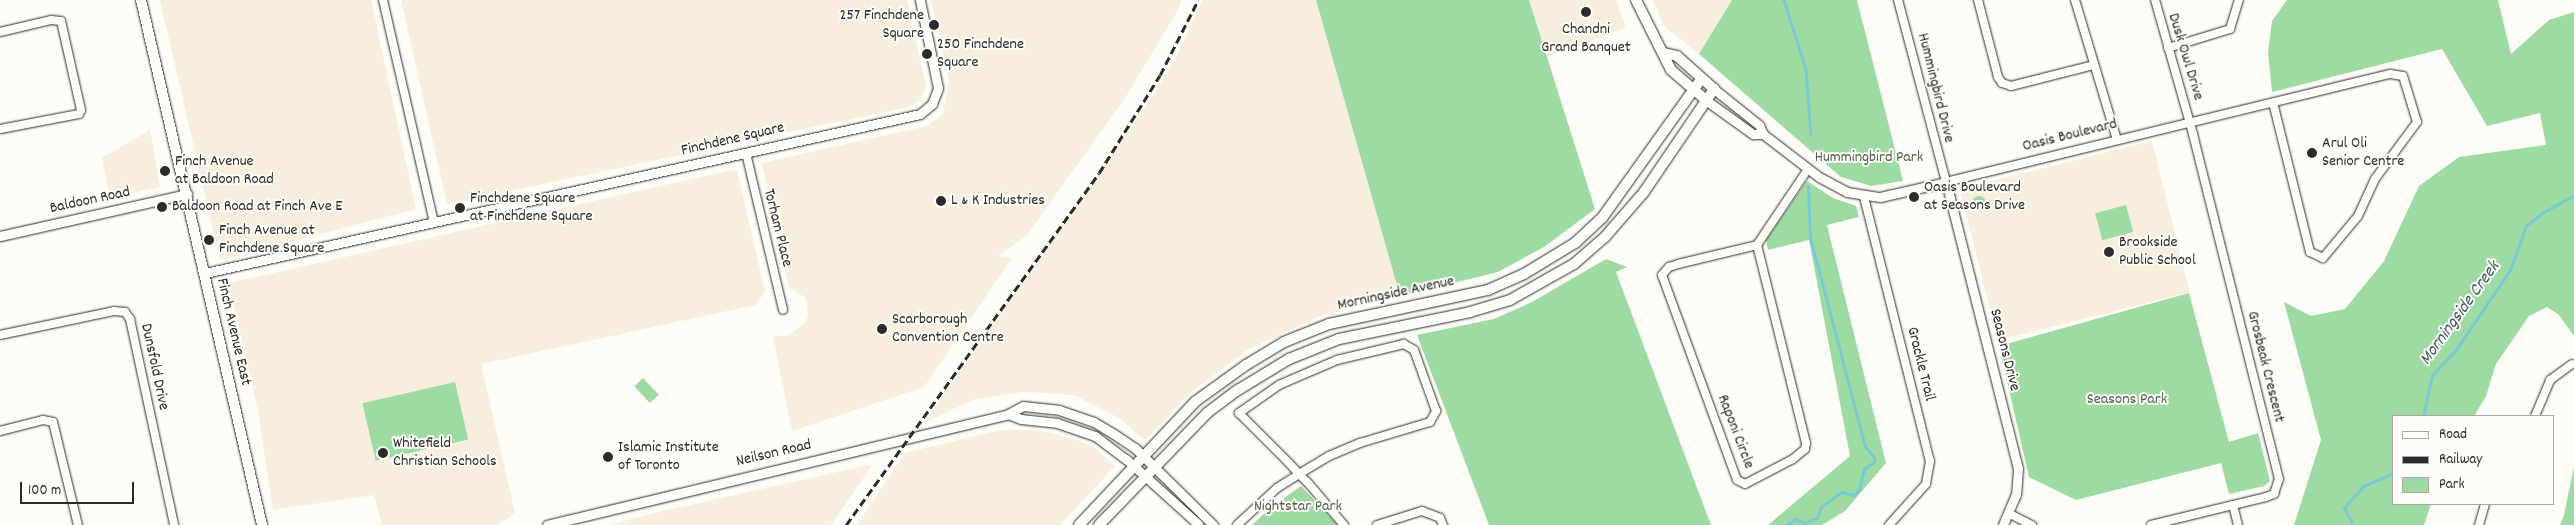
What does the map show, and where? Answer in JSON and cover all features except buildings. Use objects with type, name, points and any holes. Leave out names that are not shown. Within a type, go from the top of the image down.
[{"type":"main road","name":"Finch Avenue East","points":[[141,0],[262,525]]},
{"type":"main road","name":"Oasis Boulevard","points":[[1636,0],[1647,26],[1664,53],[1671,70],[1707,101]]},
{"type":"main road","name":"Oasis Boulevard","points":[[1664,53],[1677,56],[1714,89]]},
{"type":"main road","name":"Morningside Avenue","points":[[1079,525],[1133,465],[1196,401],[1246,365],[1284,342],[1329,324],[1488,290],[1524,274],[1574,243],[1602,218],[1701,79]]},
{"type":"main road","name":"Morningside Avenue","points":[[1099,525],[1207,413],[1238,390],[1289,359],[1339,339],[1470,312],[1510,300],[1574,264],[1605,237],[1644,192],[1714,89]]},
{"type":"street","points":[[383,0],[434,222]]},
{"type":"street","name":"Finchdene Square","points":[[205,273],[921,113],[932,104],[938,88],[920,0]]},
{"type":"street","name":"Hummingbird Drive","points":[[1898,0],[1946,182]]},
{"type":"street","points":[[1978,0],[1998,77],[2002,83],[2011,86],[2094,65]]},
{"type":"street","points":[[2075,0],[2117,140]]},
{"type":"street","name":"Dusk Owl Drive","points":[[2155,0],[2190,122]]},
{"type":"street","points":[[2168,48],[2230,30],[2239,0]]},
{"type":"street","points":[[0,32],[61,21],[81,110],[79,114],[0,129]]},
{"type":"street","name":"Oasis Boulevard","points":[[1714,89],[1759,125],[1763,134],[1808,168],[1839,189],[1864,197],[1885,196],[2273,102],[2400,74],[2407,82],[2417,122],[2375,179],[2358,216],[2323,258],[2310,252],[2273,102]]},
{"type":"street","name":"Oasis Boulevard","points":[[1707,101],[1753,134],[1763,134]]},
{"type":"street","name":"Grosbeak Crescent","points":[[2151,525],[2274,494],[2279,479],[2190,122]]},
{"type":"street","name":"Torham Place","points":[[746,153],[783,310]]},
{"type":"street","points":[[1757,245],[1808,168]]},
{"type":"street","name":"Seasons Drive","points":[[1946,182],[2017,462],[2018,486],[2010,514],[2004,525]]},
{"type":"street","name":"Baldoon Road","points":[[0,236],[187,194]]},
{"type":"street","name":"Grackle Trail","points":[[1864,197],[1930,461],[1926,484],[1889,525]]},
{"type":"street","name":"Raponi Circle","points":[[1757,245],[1806,443],[1805,449],[1793,459],[1745,484],[1737,480],[1662,280],[1669,266],[1757,245]]},
{"type":"street","name":"Dunsfold Drive","points":[[0,336],[114,311],[125,312],[130,318],[174,525]]},
{"type":"street","points":[[1237,525],[1277,488],[1299,474],[1360,443],[1430,422],[1436,411],[1414,350],[1399,345],[1337,360],[1279,385],[1239,413],[1299,474],[1344,525]]},
{"type":"street","points":[[2535,415],[2550,380],[2572,364]]},
{"type":"street","name":"Neilson Road","points":[[547,525],[1008,414],[1023,406],[1059,410],[1094,422],[1154,466],[1213,525]]},
{"type":"street","name":"Neilson Road","points":[[1008,414],[1020,419],[1057,423],[1095,436],[1133,465],[1199,525]]},
{"type":"street","points":[[0,431],[43,420],[53,422],[78,525]]},
{"type":"street","points":[[2233,505],[2238,525]]},
{"type":"street","points":[[2479,525],[2485,505]]},
{"type":"street","points":[[1377,525],[1422,511],[1440,518],[1443,525]]},
{"type":"street","points":[[2010,514],[2032,525]]},
{"type":"shaded area","points":[[160,0],[371,0],[416,209],[220,260]]},
{"type":"shaded area","points":[[401,0],[907,0],[926,86],[921,99],[909,107],[447,204]]},
{"type":"shaded area","points":[[931,0],[1181,0],[1178,10],[1125,98],[1027,235],[998,256],[1012,258],[924,387],[792,431],[773,336],[788,336],[805,323],[808,315],[806,298],[789,287],[762,163],[927,126],[943,115],[949,80]]},
{"type":"shaded area","points":[[1202,0],[1316,0],[1400,296],[1325,314],[1249,349],[1189,394],[1147,439],[1143,439],[1121,419],[1076,396],[1050,393],[1020,392],[973,400],[924,423],[1150,100],[1179,52]]},
{"type":"shaded area","points":[[1529,0],[1616,0],[1626,28],[1547,57]]},
{"type":"shaded area","points":[[1653,0],[1732,0],[1699,54],[1664,26]]},
{"type":"shaded area","points":[[150,130],[160,187],[110,198],[102,158]]},
{"type":"shaded area","name":"Brookside Public School","points":[[2152,141],[2190,292],[1998,340],[1960,189]]},
{"type":"shaded area","points":[[737,170],[765,292],[755,305],[481,364],[515,513],[497,525],[382,525],[374,495],[273,510],[258,411],[229,283]]},
{"type":"shaded area","points":[[1000,430],[1037,430],[1077,440],[1095,448],[1115,466],[1060,525],[857,525],[905,453]]},
{"type":"shaded area","points":[[873,464],[831,525],[611,525],[650,514]]},
{"type":"green space","points":[[1316,0],[1529,0],[1595,209],[1544,247],[1498,272],[1400,296]]},
{"type":"green space","name":"Hummingbird Park","points":[[1732,0],[1857,0],[1903,181],[1871,186],[1841,177],[1699,54]]},
{"type":"green space","points":[[2287,0],[2498,0],[2511,54],[2549,20],[2574,12],[2574,336],[2559,315],[2547,307],[2529,316],[2496,364],[2486,396],[2475,415],[2392,415],[2392,505],[2431,505],[2424,525],[2294,525],[2321,440],[2284,302],[2311,316],[2345,309],[2384,261],[2419,186],[2459,157],[2546,145],[2540,113],[2487,126],[2442,49],[2272,92],[2268,53],[2272,21]]},
{"type":"green space","points":[[1807,181],[1833,198],[1856,206],[1859,217],[1827,225],[1886,463],[1845,511],[1822,525],[1768,525],[1850,456],[1809,240],[1768,250],[1766,240]]},
{"type":"green space","points":[[1979,196],[1984,198],[1986,203],[1984,208],[1979,210],[1974,208],[1972,203],[1974,198]]},
{"type":"green space","points":[[2126,205],[2133,232],[2102,240],[2095,213]]},
{"type":"green space","points":[[1606,259],[1627,267],[1616,272],[1711,525],[1489,525],[1417,335],[1494,319],[1532,302]]},
{"type":"green space","name":"Seasons Park","points":[[2189,293],[2229,442],[2258,433],[2270,481],[2264,486],[2229,494],[2221,463],[2076,500],[2029,477],[1999,346]]},
{"type":"green space","points":[[643,378],[659,395],[650,403],[634,386]]},
{"type":"green space","points":[[455,382],[468,439],[376,461],[362,403]]},
{"type":"green space","points":[[2574,466],[2574,525],[2560,525],[2564,515]]},
{"type":"green space","name":"Nightstar Park","points":[[1301,486],[1338,525],[1252,525],[1270,508]]},
{"type":"waterway","points":[[1784,0],[1806,69],[1811,135]]},
{"type":"waterway","points":[[1786,525],[1796,519],[1805,523],[1817,518],[1821,507],[1842,492],[1854,495],[1859,490],[1864,469],[1874,462],[1874,457],[1865,447],[1810,238],[1808,187]]},
{"type":"waterway","name":"Morningside Creek","points":[[2423,415],[2432,375],[2456,350],[2510,270],[2526,226],[2542,213],[2574,195]]},
{"type":"waterway","name":"Morningside Creek","points":[[2353,525],[2344,508],[2362,487],[2392,473]]},
{"type":"railway","points":[[846,525],[1099,173],[1160,75],[1198,0]]},
{"type":"place","name":"Chandni Grand Banquet","points":[[1586,12]]},
{"type":"place","name":"257 Finchdene Square","points":[[934,25]]},
{"type":"place","name":"250 Finchdene Square","points":[[927,54]]},
{"type":"place","name":"Arul Oli Senior Centre","points":[[2312,153]]},
{"type":"place","name":"Finch Avenue at Baldoon Road","points":[[165,171]]},
{"type":"place","name":"Oasis Boulevard at Seasons Drive","points":[[1914,197]]},
{"type":"place","name":"L & K Industries","points":[[941,201]]},
{"type":"place","name":"Baldoon Road at Finch Ave E","points":[[162,207]]},
{"type":"place","name":"Finchdene Square at Finchdene Square","points":[[460,208]]},
{"type":"place","name":"Finch Avenue at Finchdene Square","points":[[209,240]]},
{"type":"place","name":"Brookside Public School","points":[[2109,252]]},
{"type":"place","name":"Scarborough Convention Centre","points":[[882,329]]},
{"type":"place","name":"Whitefield Christian Schools","points":[[383,453]]},
{"type":"place","name":"Islamic Institute of Toronto","points":[[608,457]]}]
